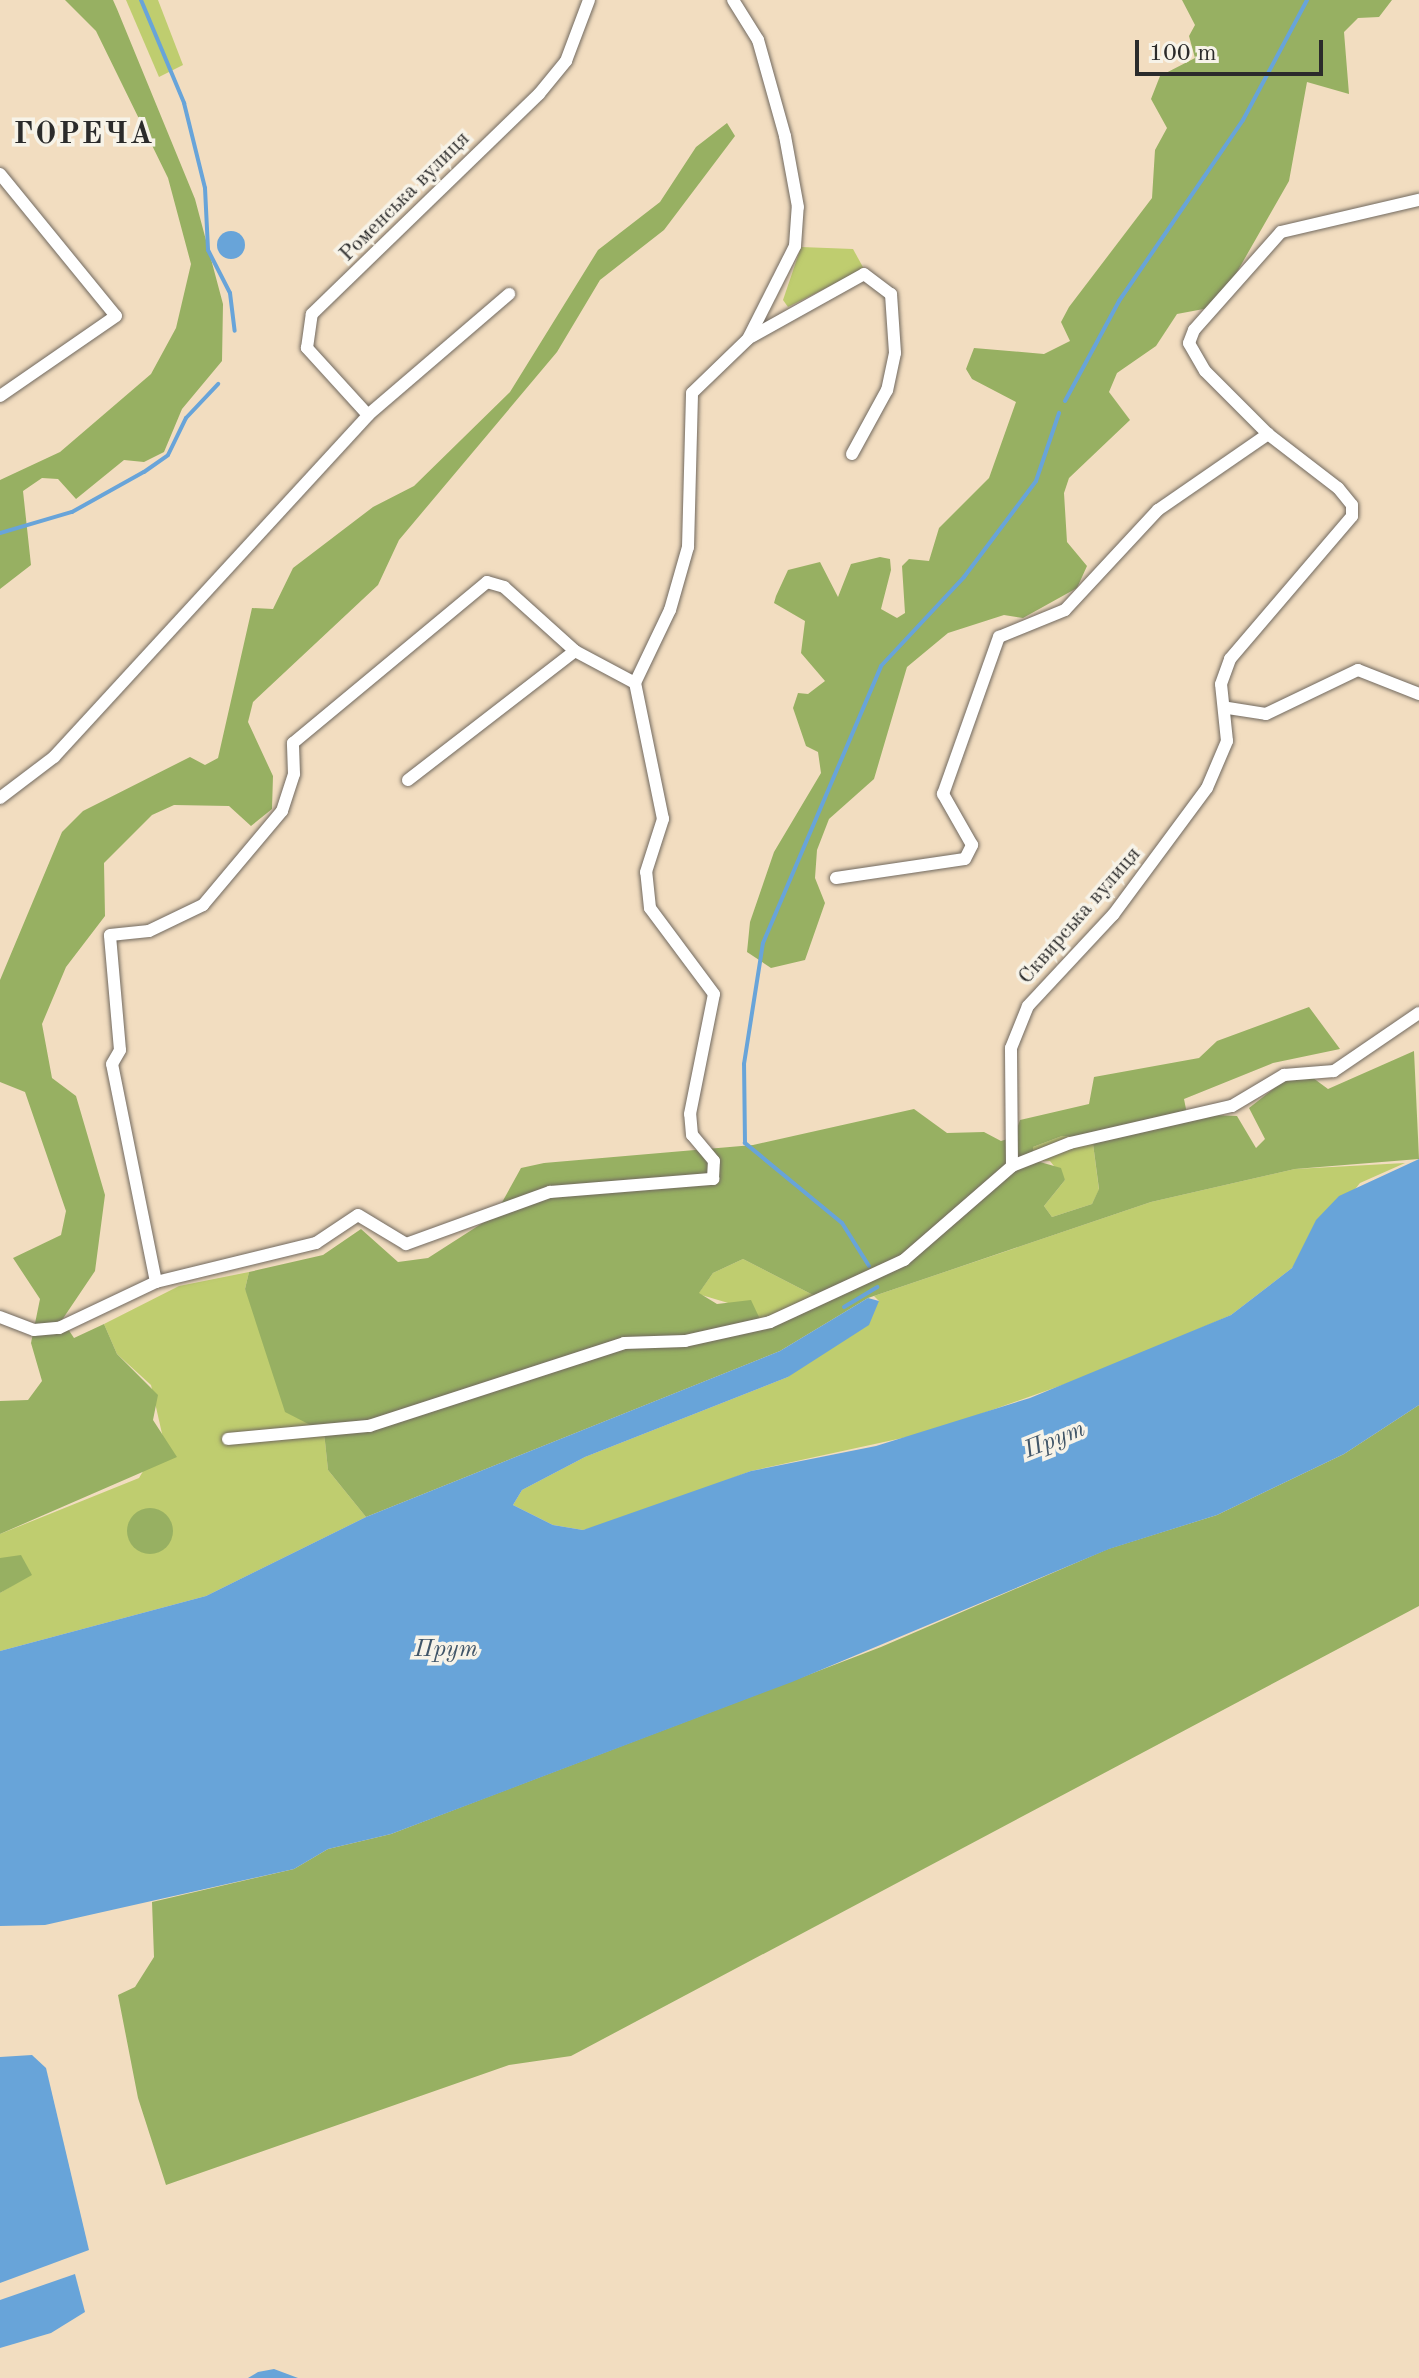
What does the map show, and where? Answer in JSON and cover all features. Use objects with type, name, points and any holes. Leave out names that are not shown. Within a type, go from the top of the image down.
[{"type":"street","name":"Роменська вулиця","points":[[368,415],[307,348],[312,314],[539,94],[566,61],[589,0]]},
{"type":"street","points":[[733,0],[758,40],[798,207],[783,281],[748,339]]},
{"type":"street","points":[[0,174],[116,316],[0,396]]},
{"type":"street","points":[[836,878],[965,859],[972,845],[943,794],[999,637],[1065,610],[1158,510],[1268,434],[1189,343],[1201,318],[1281,232],[1419,200]]},
{"type":"street","points":[[0,1317],[34,1330],[59,1328],[156,1282],[316,1243],[358,1215],[406,1244],[550,1192],[701,1185],[716,1169],[692,1135],[690,1114],[714,994],[648,899],[646,872],[663,819],[635,683],[670,610],[688,547],[692,393],[748,339],[864,274],[891,294],[895,353],[887,390],[852,454]]},
{"type":"street","points":[[0,798],[54,757],[368,415],[509,294]]},
{"type":"street","name":"Сквирська вулиця","points":[[1012,1166],[1011,1048],[1028,1006],[1113,915],[1207,788],[1222,765],[1228,708],[1221,684],[1230,659],[1352,516],[1352,505],[1338,488],[1268,434]]},
{"type":"street","points":[[156,1282],[112,1064],[120,1050],[110,935],[149,931],[203,905],[282,811],[294,774],[293,743],[487,582],[504,587],[575,651],[635,683]]},
{"type":"street","points":[[408,780],[575,651]]},
{"type":"street","points":[[1228,708],[1266,714],[1358,670],[1419,694]]},
{"type":"street","points":[[228,1439],[369,1426],[624,1343],[685,1341],[770,1322],[904,1260],[1012,1166],[1070,1143],[1232,1106],[1284,1075],[1334,1071],[1419,1013]]},
{"type":"green space","points":[[65,0],[113,0],[117,9],[195,199],[223,304],[222,361],[182,409],[164,452],[144,462],[124,460],[76,499],[58,479],[42,478],[23,491],[31,565],[0,589],[0,480],[60,452],[151,374],[176,328],[191,264],[168,178],[96,31]]},
{"type":"green space","points":[[126,0],[158,0],[183,65],[159,77]]},
{"type":"green space","points":[[1182,0],[1392,0],[1379,17],[1358,18],[1344,32],[1349,94],[1307,82],[1289,181],[1233,279],[1209,308],[1177,314],[1156,346],[1117,373],[1109,392],[1130,420],[1069,478],[1064,493],[1067,542],[1087,566],[1077,588],[1023,618],[1004,615],[948,633],[907,667],[874,779],[829,819],[817,850],[815,878],[825,903],[805,960],[771,968],[747,952],[750,922],[774,852],[821,773],[818,752],[806,746],[793,708],[798,693],[808,694],[825,681],[801,653],[805,621],[774,603],[776,596],[788,570],[820,562],[838,597],[851,564],[880,557],[890,559],[891,570],[881,609],[897,618],[905,613],[902,566],[909,559],[929,561],[939,528],[989,478],[1016,402],[972,379],[966,369],[974,348],[1044,354],[1070,341],[1061,322],[1069,307],[1152,198],[1155,150],[1167,128],[1151,99],[1160,76],[1195,58],[1189,36],[1195,25]]},
{"type":"green space","points":[[727,123],[735,136],[664,230],[600,280],[557,352],[399,540],[378,585],[253,702],[248,722],[273,776],[272,809],[251,826],[229,806],[174,805],[152,815],[104,863],[105,916],[66,967],[42,1024],[52,1078],[76,1096],[105,1195],[95,1271],[62,1320],[74,1338],[104,1324],[117,1354],[158,1395],[153,1420],[177,1457],[0,1534],[0,1401],[28,1400],[42,1381],[31,1343],[40,1299],[13,1258],[61,1235],[66,1211],[25,1092],[0,1082],[0,980],[62,832],[83,811],[190,757],[205,765],[218,758],[252,608],[273,609],[293,568],[373,507],[414,486],[510,392],[598,250],[660,202],[696,147]]},
{"type":"green space","points":[[801,247],[853,249],[864,269],[788,307],[783,300]]},
{"type":"green space","points":[[1309,1007],[1340,1049],[1273,1063],[1184,1099],[1187,1114],[1237,1116],[1256,1148],[1265,1139],[1249,1108],[1282,1082],[1309,1075],[1328,1089],[1414,1051],[1419,1159],[1295,1169],[1151,1202],[868,1298],[780,1351],[366,1517],[328,1470],[324,1432],[285,1412],[245,1289],[249,1272],[323,1255],[361,1229],[398,1262],[428,1258],[495,1215],[521,1168],[544,1163],[753,1145],[914,1109],[947,1133],[984,1132],[1001,1141],[1014,1137],[1020,1120],[1089,1104],[1094,1077],[1199,1058],[1217,1041]],"holes":[[[1062,1136],[1092,1136],[1099,1189],[1092,1204],[1052,1217],[1044,1206],[1065,1180],[1061,1168],[1033,1160],[1033,1147]],[[743,1259],[817,1297],[820,1305],[765,1330],[751,1300],[717,1304],[699,1293],[713,1273]]]},
{"type":"green space","points":[[1062,1136],[1092,1136],[1099,1190],[1092,1204],[1052,1217],[1044,1206],[1065,1180],[1050,1161],[1033,1160],[1033,1147]]},
{"type":"green space","points":[[1405,1163],[1360,1183],[1292,1268],[1231,1315],[1102,1371],[930,1432],[751,1471],[621,1521],[583,1530],[553,1525],[513,1505],[522,1490],[585,1457],[788,1377],[879,1301],[874,1296],[1151,1202],[1295,1169]]},
{"type":"green space","points":[[743,1259],[817,1297],[820,1305],[765,1330],[735,1305],[698,1294],[713,1273]]},
{"type":"green space","points":[[249,1272],[245,1289],[324,1432],[328,1470],[366,1517],[206,1596],[0,1651],[0,1593],[31,1574],[0,1558],[0,1534],[139,1478],[163,1438],[151,1385],[117,1354],[104,1324],[179,1286]]},
{"type":"green space","points":[[1419,1405],[1419,1606],[571,2056],[509,2065],[166,2185],[138,2098],[118,1995],[135,1987],[154,1957],[152,1902],[294,1869],[328,1849],[391,1834],[881,1647],[1108,1549],[1217,1515],[1344,1454]]},
{"type":"green space","points":[[150,1508],[167,1514],[173,1531],[167,1548],[150,1554],[133,1548],[127,1531],[133,1514]]},
{"type":"green space","points":[[21,1555],[32,1575],[0,1593],[0,1558]]},
{"type":"water","points":[[231,231],[241,235],[245,245],[241,255],[231,259],[221,255],[217,245],[221,235]]},
{"type":"water","name":"Прут","points":[[1419,1159],[1419,1405],[1344,1454],[1217,1515],[1109,1549],[792,1682],[391,1834],[328,1849],[294,1869],[45,1925],[0,1926],[0,1651],[206,1596],[366,1517],[780,1351],[868,1298],[879,1301],[869,1325],[788,1377],[585,1457],[522,1490],[513,1505],[553,1525],[583,1530],[751,1471],[876,1446],[1030,1398],[1231,1315],[1292,1268],[1316,1220],[1339,1196]]},
{"type":"water","points":[[32,2055],[46,2068],[89,2250],[0,2283],[0,2057]]},
{"type":"water","points":[[75,2274],[85,2312],[51,2333],[0,2348],[0,2300]]},
{"type":"water","points":[[274,2369],[298,2378],[248,2378],[258,2372]]},
{"type":"waterway","points":[[141,0],[184,103],[205,188],[208,250],[230,293],[235,331]]},
{"type":"waterway","points":[[1065,401],[1119,301],[1243,120],[1307,0]]},
{"type":"waterway","points":[[0,533],[72,512],[144,472],[168,455],[186,418],[218,384]]},
{"type":"waterway","points":[[869,1266],[842,1223],[745,1143],[744,1064],[763,943],[881,666],[964,577],[1036,481],[1059,413]]},
{"type":"waterway","points":[[844,1307],[877,1287]]},
{"type":"district","name":"ГОРЕЧА","points":[[84,135]]}]
